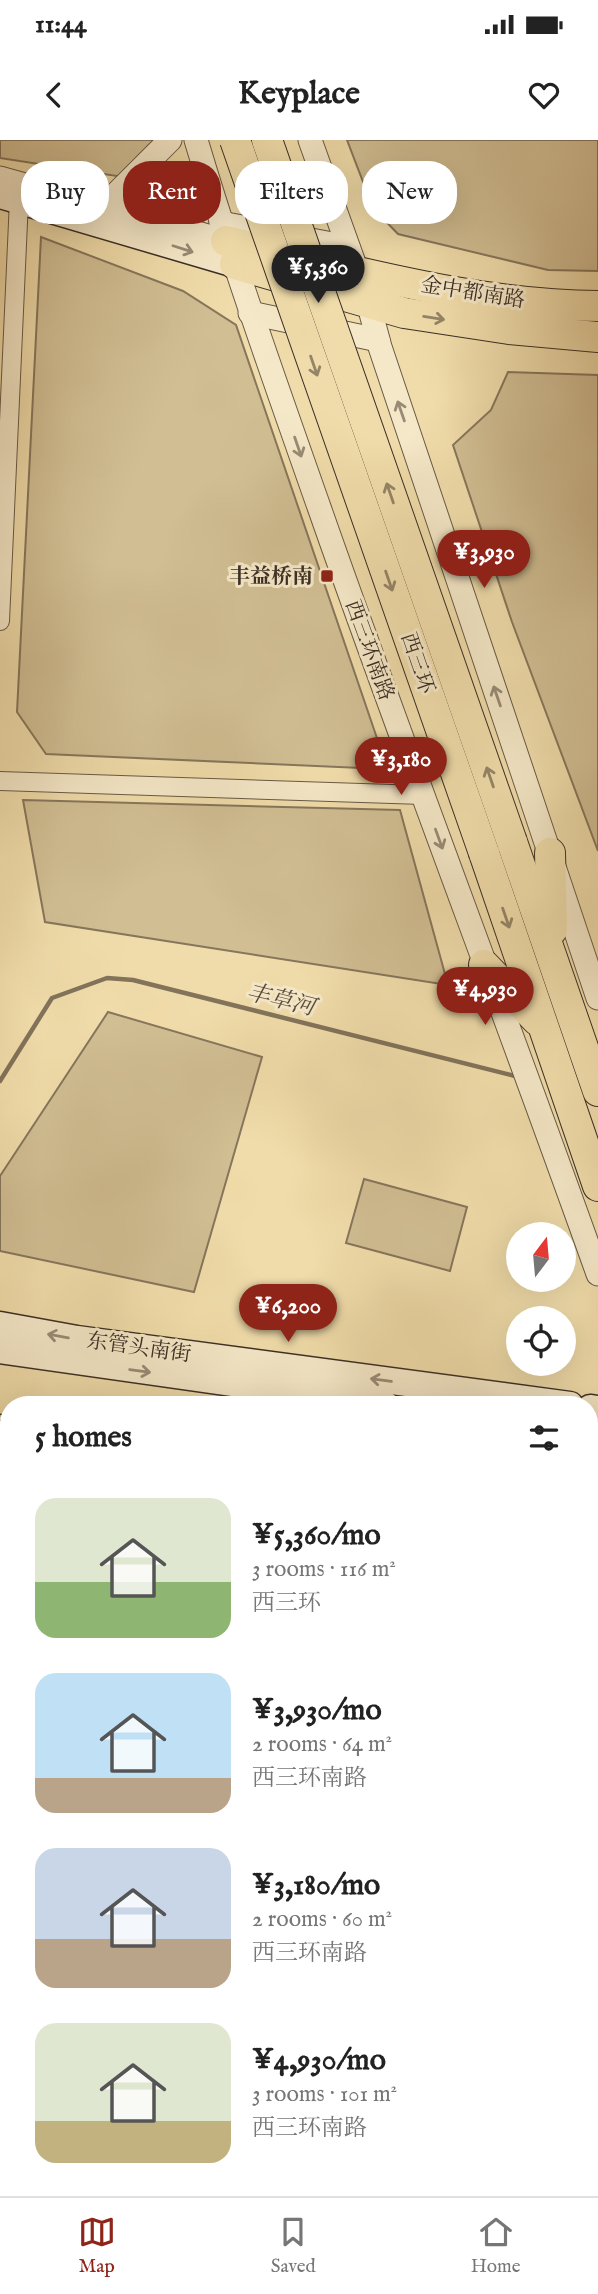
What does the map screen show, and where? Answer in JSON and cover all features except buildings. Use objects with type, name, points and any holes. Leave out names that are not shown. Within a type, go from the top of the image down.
[{"type":"main road","name":"西三环","points":[[235,140],[598,1186]]},
{"type":"main road","name":"西三环","points":[[267,140],[598,1090]]},
{"type":"main road","points":[[9,197],[227,242]]},
{"type":"main road","name":"金中都南路","points":[[227,242],[353,259],[500,299],[598,306]]},
{"type":"main road","name":"金中都南路","points":[[227,242],[368,302],[404,313],[496,327],[598,337]]},
{"type":"main road","points":[[550,853],[552,959]]},
{"type":"main road","points":[[484,965],[544,1028]]},
{"type":"main road","name":"东管头南街","points":[[0,1325],[90,1341],[502,1396]]},
{"type":"main road","name":"东管头南街","points":[[0,1350],[323,1396]]},
{"type":"street","points":[[109,201],[170,140]]},
{"type":"street","name":"西三环南路","points":[[196,140],[250,313],[356,614],[598,1274]]},
{"type":"street","points":[[310,140],[368,302],[377,340],[598,999]]},
{"type":"street","points":[[0,178],[21,184]]},
{"type":"street","points":[[0,621],[9,197]]},
{"type":"street","points":[[109,209],[227,242]]},
{"type":"street","points":[[250,313],[377,340]]},
{"type":"street","points":[[0,781],[423,795]]},
{"type":"shaded area","points":[[0,140],[155,140],[137,161],[123,161],[123,177],[109,175],[109,161],[21,161],[0,158]]},
{"type":"shaded area","points":[[347,140],[598,140],[598,271],[548,270],[398,234],[388,224],[457,224],[457,161],[362,161],[362,179]]},
{"type":"shaded area","points":[[41,237],[183,291],[236,325],[379,744],[361,768],[46,754],[17,712]]},
{"type":"shaded area","points":[[508,372],[598,375],[598,851],[512,622],[453,445],[491,410]]},
{"type":"shaded area","points":[[23,800],[400,810],[448,985],[45,922]]},
{"type":"shaded area","points":[[108,1012],[262,1057],[194,1292],[0,1251],[0,1176]]},
{"type":"shaded area","points":[[364,1179],[467,1207],[450,1271],[346,1243]]},
{"type":"waterway","name":"丰草河","points":[[0,1081],[52,998],[107,978],[133,980],[519,1077]]},
{"type":"place","name":"丰益桥南","points":[[327,576]]}]
